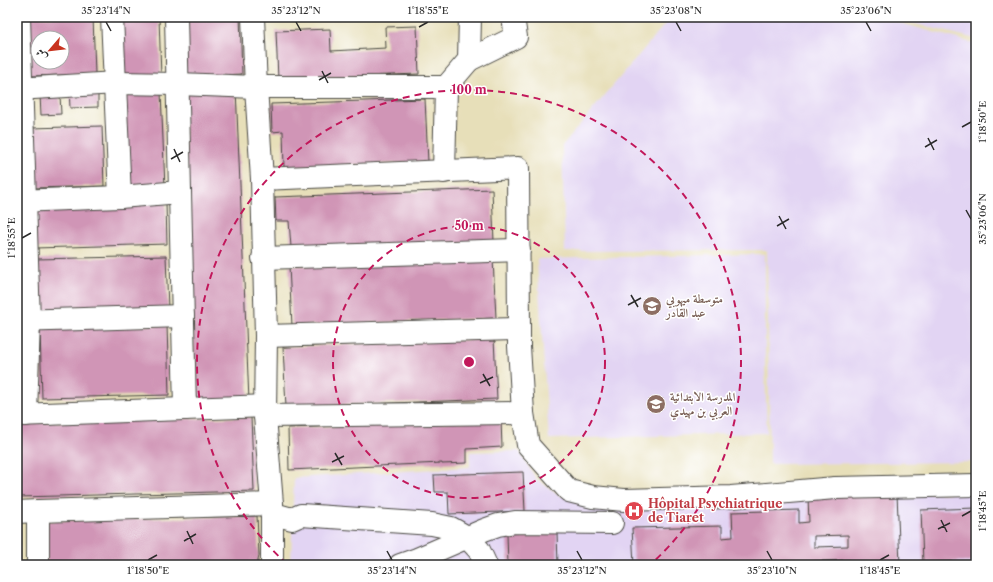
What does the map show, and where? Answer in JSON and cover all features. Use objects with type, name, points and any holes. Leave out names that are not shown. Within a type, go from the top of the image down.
[{"type":"street","points":[[19,17],[23,321],[21,415],[186,409],[523,413]]},
{"type":"street","points":[[112,17],[120,197]]},
{"type":"street","points":[[176,17],[186,409]]},
{"type":"street","points":[[253,17],[262,179],[266,336],[265,411],[271,508],[272,565]]},
{"type":"street","points":[[469,60],[470,17]]},
{"type":"street","points":[[444,172],[446,87],[469,60],[516,37],[513,17]]},
{"type":"street","points":[[20,88],[116,83],[256,87],[446,87]]},
{"type":"street","points":[[262,179],[518,168],[519,346],[523,413],[528,445],[569,491],[594,497],[624,500],[731,497],[835,488],[976,485]]},
{"type":"street","points":[[21,201],[120,197],[180,192]]},
{"type":"street","points":[[263,258],[519,250]]},
{"type":"street","points":[[23,321],[183,316]]},
{"type":"street","points":[[266,336],[520,329]]},
{"type":"street","points":[[38,565],[28,511],[271,508],[292,519],[301,514],[432,524],[451,528],[467,537],[479,550],[486,565]]},
{"type":"street","points":[[400,565],[498,525],[515,522],[612,523]]},
{"type":"shaded area","points":[[671,17],[879,17],[976,44],[976,462],[770,464],[767,250],[565,251],[562,146]]},
{"type":"shaded area","points":[[890,17],[976,17],[976,39],[891,18]]},
{"type":"shaded area","name":"متوسطة ميهوبي عبد القادر","points":[[765,254],[765,371],[767,433],[549,439],[537,259]]},
{"type":"shaded area","name":"Hôpital Psychiatrique de Tiaret","points":[[519,451],[536,479],[561,496],[976,493],[976,565],[291,565],[294,478],[470,467],[470,452]]},
{"type":"building","points":[[28,17],[93,17],[95,74],[30,76]]},
{"type":"building","points":[[120,17],[159,17],[161,77],[123,78]]},
{"type":"building","points":[[181,17],[240,17],[242,74],[183,77]]},
{"type":"building","points":[[964,17],[976,17],[976,21]]},
{"type":"building","points":[[417,26],[419,74],[278,79],[276,31],[330,29],[331,51],[386,48],[385,27]]},
{"type":"building","points":[[98,86],[98,107],[70,108],[69,87]]},
{"type":"building","points":[[236,88],[249,401],[196,402],[183,90]]},
{"type":"building","points":[[161,92],[165,188],[127,189],[123,94]]},
{"type":"building","points":[[40,95],[60,95],[61,114],[41,115]]},
{"type":"building","points":[[425,99],[428,162],[284,168],[283,131],[272,132],[271,104]]},
{"type":"building","points":[[102,126],[104,186],[34,188],[32,128]]},
{"type":"building","points":[[492,189],[494,243],[291,247],[289,221],[276,221],[275,197]]},
{"type":"building","points":[[166,202],[167,244],[35,248],[34,206]]},
{"type":"building","points":[[166,256],[168,309],[38,312],[37,259]]},
{"type":"building","points":[[493,259],[496,318],[292,326],[289,266]]},
{"type":"building","points":[[167,325],[169,395],[42,398],[40,328]]},
{"type":"building","points":[[494,339],[497,399],[286,407],[283,347]]},
{"type":"building","points":[[251,417],[254,491],[19,497],[17,423]]},
{"type":"building","points":[[501,420],[502,447],[467,449],[467,463],[289,470],[288,428]]},
{"type":"building","points":[[523,472],[525,511],[449,514],[448,492],[435,492],[434,475]]},
{"type":"building","points":[[897,494],[900,565],[850,565],[850,560],[748,564],[749,565],[634,565],[632,528],[722,526],[722,538],[733,537],[732,512],[799,510],[799,523],[809,522],[808,496]],"holes":[[[848,535],[848,546],[814,547],[814,536]]]},
{"type":"building","points":[[976,508],[976,561],[923,563],[921,510]]},
{"type":"building","points":[[257,516],[259,556],[257,565],[47,565],[43,521]]},
{"type":"building","points":[[557,532],[558,565],[508,565],[507,534]]},
{"type":"place","name":"متوسطة ميهوبي عبد القادر","points":[[652,306]]},
{"type":"place","name":"المدرسة الابتدائية العربي بن مهيدي","points":[[656,404]]},
{"type":"place","name":"Hôpital Psychiatrique de Tiaret","points":[[634,511]]}]
